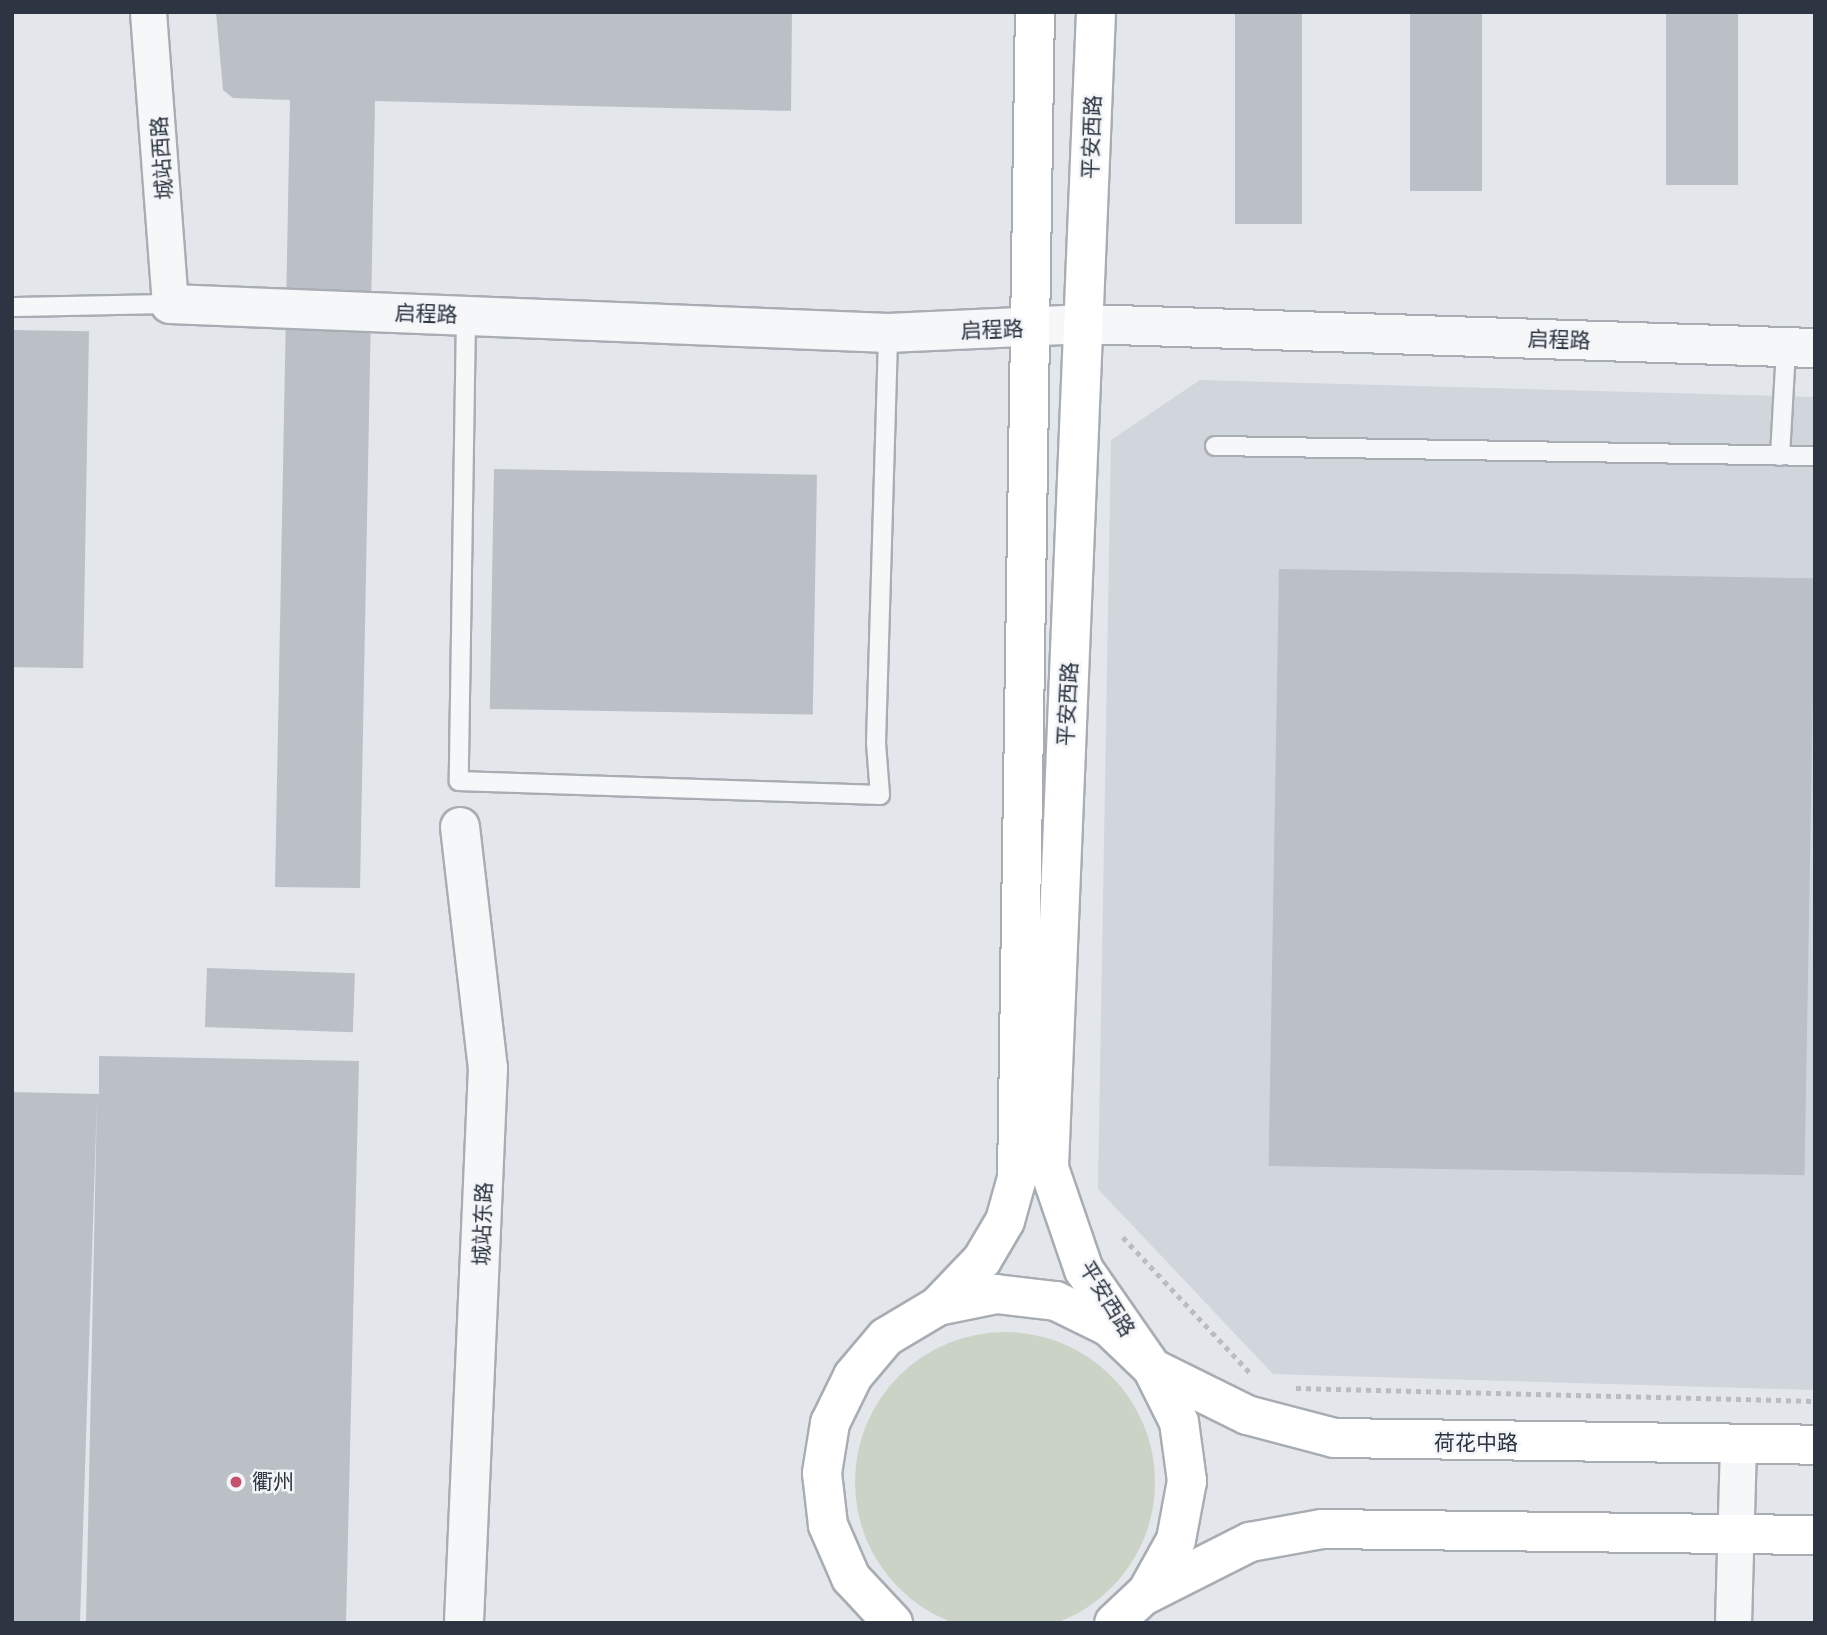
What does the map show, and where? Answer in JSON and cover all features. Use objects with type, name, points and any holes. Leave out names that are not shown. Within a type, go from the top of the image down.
[{"type":"main road","name":"平安西路","points":[[938,1307],[982,1260],[1005,1221],[1017,1178],[1035,12]]},
{"type":"main road","name":"平安西路","points":[[1096,12],[1086,324],[1049,1168],[1084,1270],[1152,1368]]},
{"type":"main road","points":[[892,1622],[851,1578],[828,1525],[822,1473],[830,1423],[853,1376],[886,1337],[938,1307],[996,1294],[1056,1301],[1109,1327],[1152,1368],[1179,1422],[1187,1481],[1176,1540],[1138,1607]]},
{"type":"main road","name":"荷花中路","points":[[1152,1368],[1247,1415],[1334,1438],[1815,1445]]},
{"type":"main road","points":[[1114,1623],[1250,1542],[1322,1529],[1815,1535]]},
{"type":"street","name":"城站西路","points":[[149,12],[170,304]]},
{"type":"street","name":"启程路","points":[[170,304],[888,333],[1031,330],[1086,324],[1800,348]]},
{"type":"street","name":"城站东路","points":[[460,827],[488,1068],[464,1623]]},
{"type":"street","points":[[1733,1623],[1738,1534],[1738,1445]]},
{"type":"lane","points":[[12,307],[170,304]]},
{"type":"lane","points":[[466,316],[459,781],[880,795],[876,743],[888,333]]},
{"type":"lane","points":[[1780,456],[1800,348]]},
{"type":"lane","points":[[1215,446],[1815,456]]},
{"type":"path","points":[[1123,1237],[1257,1377]]},
{"type":"path","points":[[1285,1387],[1815,1401]]},
{"type":"shaded area","points":[[1200,380],[1815,397],[1815,1390],[1273,1374],[1098,1189],[1111,440]]},
{"type":"green space","points":[[990,1332],[1020,1332],[1049,1338],[1076,1349],[1100,1366],[1121,1387],[1138,1411],[1149,1438],[1155,1482],[1149,1526],[1138,1553],[1121,1577],[1100,1598],[1076,1615],[1049,1626],[1020,1632],[990,1632],[961,1626],[934,1615],[910,1598],[889,1577],[872,1553],[861,1526],[855,1497],[855,1467],[861,1438],[872,1411],[889,1387],[910,1366],[934,1349],[961,1338]]},
{"type":"building","points":[[216,12],[792,12],[791,111],[375,101],[360,888],[275,887],[290,100],[233,98],[223,90]]},
{"type":"building","points":[[1235,12],[1302,12],[1302,224],[1235,224]]},
{"type":"building","points":[[1410,12],[1482,12],[1482,191],[1410,191]]},
{"type":"building","points":[[1666,12],[1738,12],[1738,185],[1666,185]]},
{"type":"building","points":[[12,330],[89,331],[83,668],[12,667]]},
{"type":"building","points":[[494,469],[817,475],[813,715],[490,709]]},
{"type":"building","points":[[1279,569],[1815,578],[1804,1175],[1269,1166]]},
{"type":"building","points":[[207,968],[355,973],[353,1032],[205,1027]]},
{"type":"building","points":[[99,1056],[359,1061],[346,1623],[86,1623],[97,1099],[80,1623],[12,1623],[12,1092],[99,1094]]},
{"type":"place","name":"衢州","points":[[236,1482]]}]
